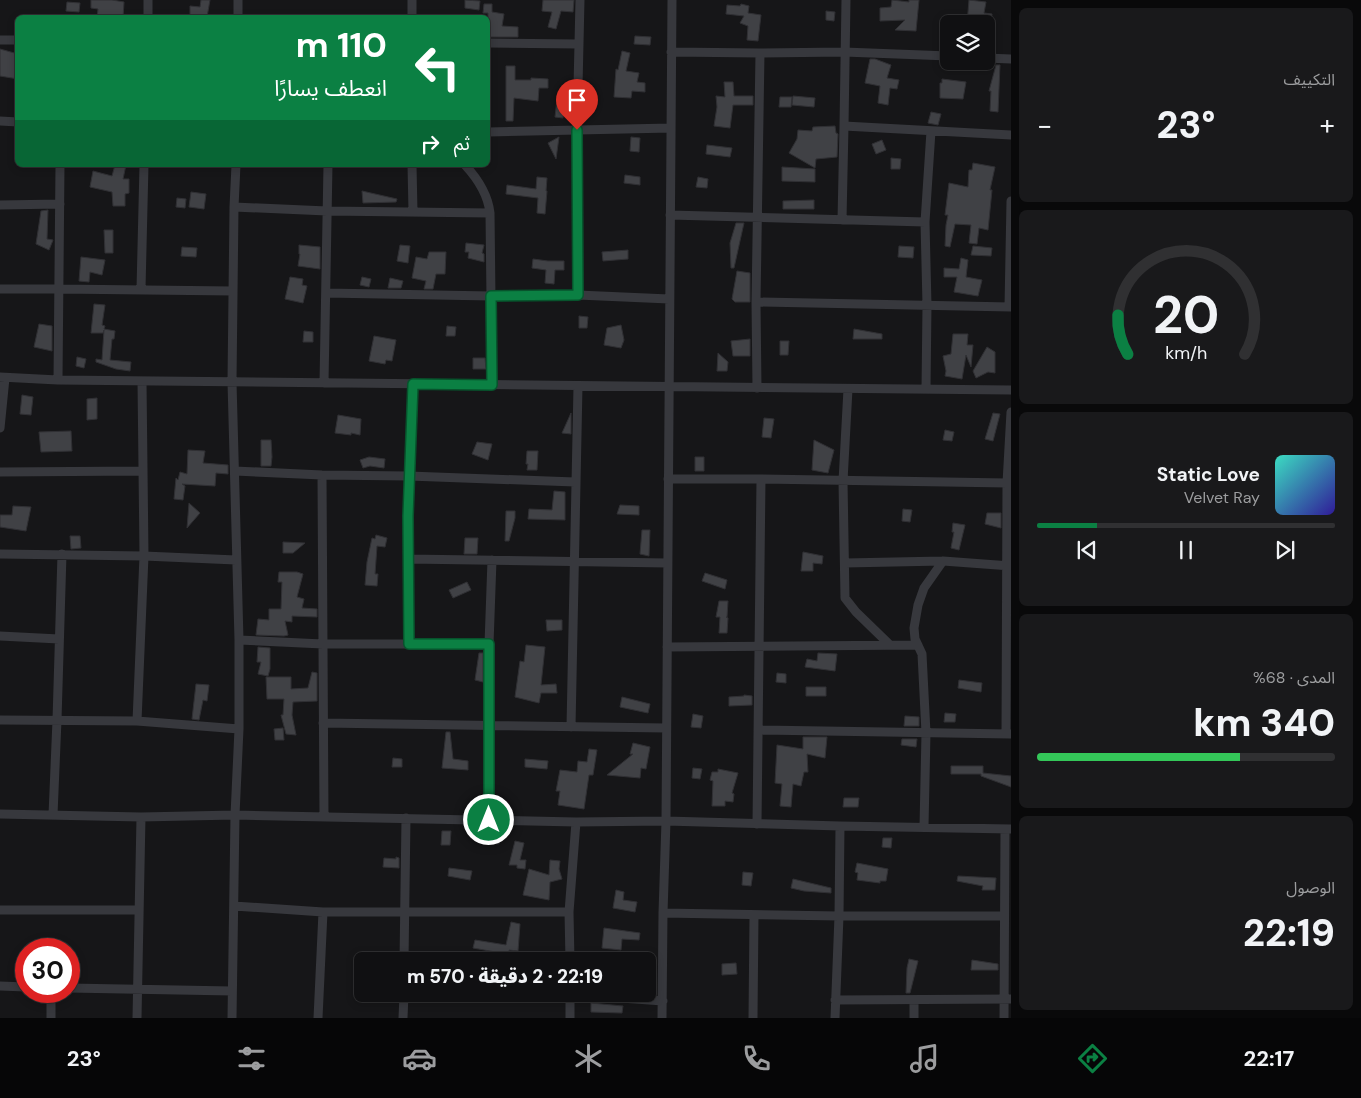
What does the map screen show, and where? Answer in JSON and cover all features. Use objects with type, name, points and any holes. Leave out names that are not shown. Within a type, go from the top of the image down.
[{"type":"street","points":[[148,0],[148,15]]},
{"type":"street","points":[[238,0],[238,15]]},
{"type":"street","points":[[412,0],[412,15]]},
{"type":"street","points":[[578,295],[577,130],[580,0]]},
{"type":"street","points":[[662,1018],[666,821],[672,0]]},
{"type":"street","points":[[842,220],[846,0]]},
{"type":"street","points":[[0,40],[15,40]]},
{"type":"street","points":[[490,43],[578,44]]},
{"type":"street","points":[[671,52],[844,52],[940,56]]},
{"type":"street","points":[[757,388],[756,302],[760,53]]},
{"type":"street","points":[[995,58],[1011,59]]},
{"type":"street","points":[[0,121],[15,122]]},
{"type":"street","points":[[844,126],[1011,135]]},
{"type":"street","points":[[490,132],[671,128]]},
{"type":"street","points":[[926,390],[925,222],[931,131]]},
{"type":"street","points":[[58,380],[60,167]]},
{"type":"street","points":[[141,289],[144,167]]},
{"type":"street","points":[[232,1018],[235,816],[239,729],[239,640],[232,382],[236,167]]},
{"type":"street","points":[[324,383],[328,167]]},
{"type":"street","points":[[412,167],[413,212]]},
{"type":"street","points":[[467,167],[485,194],[489,204],[492,385]]},
{"type":"street","points":[[756,302],[1010,307],[1011,201]]},
{"type":"street","points":[[0,204],[60,204]]},
{"type":"street","points":[[234,207],[327,211],[490,213]]},
{"type":"street","points":[[670,215],[925,222]]},
{"type":"street","points":[[0,289],[233,291]]},
{"type":"street","points":[[326,293],[491,296],[578,295],[669,299]]},
{"type":"street","points":[[0,428],[2,378],[1011,390]]},
{"type":"street","points":[[137,721],[144,556],[142,381]]},
{"type":"street","points":[[409,644],[409,476],[413,384]]},
{"type":"street","points":[[571,727],[578,386]]},
{"type":"street","points":[[848,388],[843,481],[846,599],[856,612],[890,645]]},
{"type":"street","points":[[758,730],[1009,734],[1007,483],[1011,412]]},
{"type":"street","points":[[0,472],[143,471]]},
{"type":"street","points":[[235,471],[575,482]]},
{"type":"street","points":[[322,475],[324,817]]},
{"type":"street","points":[[668,479],[1007,483]]},
{"type":"street","points":[[757,824],[761,479]]},
{"type":"street","points":[[0,554],[144,556],[236,560]]},
{"type":"street","points":[[53,815],[62,554]]},
{"type":"street","points":[[408,559],[668,563]]},
{"type":"street","points":[[489,820],[489,644],[492,560]]},
{"type":"street","points":[[845,563],[942,561],[1009,566]]},
{"type":"street","points":[[924,827],[926,733],[922,654],[914,634],[918,605],[928,582],[942,561]]},
{"type":"street","points":[[0,636],[59,639]]},
{"type":"street","points":[[239,640],[322,644],[489,644]]},
{"type":"street","points":[[667,647],[918,645]]},
{"type":"street","points":[[0,720],[137,721],[239,729]]},
{"type":"street","points":[[324,723],[666,728]]},
{"type":"street","points":[[0,814],[141,817],[406,818],[576,822],[666,821],[1008,829],[1004,916],[1007,999],[1004,1018]]},
{"type":"street","points":[[137,1018],[141,817]]},
{"type":"street","points":[[404,952],[406,818]]},
{"type":"street","points":[[570,952],[570,912],[576,822]]},
{"type":"street","points":[[835,1018],[840,826]]},
{"type":"street","points":[[234,906],[323,912],[570,912]]},
{"type":"street","points":[[0,910],[139,910]]},
{"type":"street","points":[[318,1018],[323,912]]},
{"type":"street","points":[[663,913],[1004,916]]},
{"type":"street","points":[[753,1018],[754,915]]},
{"type":"street","points":[[0,986],[15,987]]},
{"type":"street","points":[[80,988],[232,991]]},
{"type":"street","points":[[835,1000],[1007,999]]},
{"type":"street","points":[[914,1000],[914,1018]]},
{"type":"street","points":[[656,1001],[663,1002]]},
{"type":"street","points":[[403,1018],[404,1002]]},
{"type":"street","points":[[570,1002],[570,1018]]},
{"type":"street","points":[[51,1003],[51,1018]]},
{"type":"building","points":[[91,0],[124,2],[123,15],[97,15],[98,9],[91,8]]},
{"type":"building","points":[[201,0],[210,0],[207,15],[190,15],[190,6],[200,7]]},
{"type":"building","points":[[465,0],[480,1],[479,10],[465,8]]},
{"type":"building","points":[[543,0],[574,0],[573,12],[561,11],[556,29],[548,27],[552,12],[542,11]]},
{"type":"building","points":[[892,0],[909,2],[909,0],[919,0],[916,31],[895,30],[905,20],[880,21],[880,8],[891,7]]},
{"type":"building","points":[[969,0],[986,2],[984,13],[992,14],[992,15],[968,15]]},
{"type":"building","points":[[67,2],[80,3],[79,12],[66,11]]},
{"type":"building","points":[[484,4],[492,4],[492,12],[504,14],[502,26],[518,27],[518,37],[490,37],[490,15],[483,13]]},
{"type":"building","points":[[741,4],[749,6],[748,13],[761,15],[758,41],[747,40],[748,26],[740,23],[744,16],[726,14],[727,5],[740,6]]},
{"type":"building","points":[[826,11],[835,12],[834,21],[826,20]]},
{"type":"building","points":[[635,36],[651,37],[650,45],[634,44]]},
{"type":"building","points":[[0,49],[15,53],[15,78],[0,76]]},
{"type":"building","points":[[622,51],[630,53],[626,71],[639,73],[637,82],[645,83],[645,92],[632,91],[631,98],[614,97],[616,69],[618,70]]},
{"type":"building","points":[[870,59],[891,65],[887,78],[899,80],[897,89],[890,88],[888,105],[878,103],[880,86],[865,83]]},
{"type":"building","points":[[996,65],[1000,65],[998,112],[990,111],[991,91],[989,91]]},
{"type":"building","points":[[506,66],[515,66],[515,80],[531,80],[531,78],[548,79],[548,88],[539,88],[538,101],[514,98],[513,121],[506,121]]},
{"type":"building","points":[[942,79],[966,82],[963,99],[940,98],[940,83],[942,83]]},
{"type":"building","points":[[724,82],[733,82],[734,96],[753,96],[753,105],[733,105],[730,128],[714,126],[717,107],[716,96],[725,97]]},
{"type":"building","points":[[793,96],[815,98],[814,107],[792,105]]},
{"type":"building","points":[[780,97],[792,97],[791,107],[779,107]]},
{"type":"building","points":[[557,99],[565,100],[563,118],[555,117]]},
{"type":"building","points":[[931,112],[941,114],[938,125],[928,123]]},
{"type":"building","points":[[835,126],[836,133],[838,134],[837,157],[816,159],[815,168],[789,153],[797,139],[798,130],[812,131],[813,127]]},
{"type":"building","points":[[559,137],[556,159],[548,143]]},
{"type":"building","points":[[631,137],[640,138],[639,152],[630,151]]},
{"type":"building","points":[[882,140],[886,150],[876,154],[872,144]]},
{"type":"building","points":[[707,145],[732,148],[730,157],[706,154]]},
{"type":"building","points":[[891,158],[901,159],[900,169],[891,169]]},
{"type":"building","points":[[973,163],[995,167],[990,190],[992,190],[988,230],[979,228],[977,244],[969,243],[971,225],[955,224],[950,247],[945,246],[948,215],[945,215],[949,183],[968,187],[969,170],[972,170]]},
{"type":"building","points":[[114,167],[126,167],[123,179],[129,179],[129,193],[125,194],[125,206],[113,206],[112,192],[90,187],[93,171],[112,176]]},
{"type":"building","points":[[782,167],[815,169],[815,182],[782,181]]},
{"type":"building","points":[[625,175],[640,177],[640,185],[624,183]]},
{"type":"building","points":[[537,177],[547,178],[545,214],[537,213],[538,198],[506,194],[507,185],[536,189]]},
{"type":"building","points":[[698,177],[708,179],[707,188],[696,187]]},
{"type":"building","points":[[362,191],[397,199],[396,202],[363,203]]},
{"type":"building","points":[[191,192],[206,194],[204,209],[189,207]]},
{"type":"building","points":[[177,198],[186,199],[185,208],[176,207]]},
{"type":"building","points":[[814,200],[814,209],[783,209],[783,201]]},
{"type":"building","points":[[48,210],[47,239],[53,240],[49,250],[36,244],[41,211]]},
{"type":"building","points":[[736,223],[744,223],[734,268],[731,268],[730,243]]},
{"type":"building","points":[[104,230],[113,230],[113,253],[105,253]]},
{"type":"building","points":[[466,243],[484,245],[482,253],[484,254],[484,262],[468,258],[469,252],[465,252]]},
{"type":"building","points":[[299,245],[320,247],[320,269],[298,266]]},
{"type":"building","points":[[400,245],[410,246],[408,263],[397,261]]},
{"type":"building","points":[[899,246],[914,247],[913,258],[898,257]]},
{"type":"building","points":[[973,246],[992,248],[991,256],[971,255]]},
{"type":"building","points":[[182,247],[197,248],[196,257],[181,256]]},
{"type":"building","points":[[628,250],[628,259],[603,261],[602,252]]},
{"type":"building","points":[[429,252],[446,252],[445,274],[436,274],[433,289],[424,289],[426,281],[412,278],[416,257],[427,259]]},
{"type":"building","points":[[81,257],[105,260],[102,275],[90,272],[89,282],[79,281]]},
{"type":"building","points":[[961,258],[968,260],[966,277],[982,280],[978,296],[954,292],[957,277],[944,277],[944,268],[959,269]]},
{"type":"building","points":[[533,259],[564,261],[564,270],[555,270],[554,284],[545,283],[546,270],[532,268]]},
{"type":"building","points":[[737,271],[750,273],[750,302],[735,302],[732,299]]},
{"type":"building","points":[[290,277],[303,279],[302,285],[307,286],[303,303],[285,299]]},
{"type":"building","points":[[362,277],[371,279],[369,287],[360,285]]},
{"type":"building","points":[[390,278],[403,281],[401,288],[388,288]]},
{"type":"building","points":[[94,304],[105,305],[102,325],[105,326],[104,329],[115,331],[114,339],[112,339],[110,360],[131,362],[130,371],[116,369],[96,362],[96,359],[102,360],[104,330],[103,333],[91,333]]},
{"type":"building","points":[[579,316],[588,317],[587,328],[579,328]]},
{"type":"building","points":[[39,324],[52,326],[52,351],[34,347]]},
{"type":"building","points":[[621,325],[624,340],[621,348],[604,345],[607,328]]},
{"type":"building","points":[[447,326],[456,327],[455,336],[446,336]]},
{"type":"building","points":[[854,329],[882,334],[882,339],[853,339]]},
{"type":"building","points":[[304,331],[313,332],[313,342],[303,342]]},
{"type":"building","points":[[953,334],[968,334],[967,345],[973,345],[971,367],[966,355],[962,379],[945,376],[943,356],[951,354]]},
{"type":"building","points":[[374,336],[396,340],[392,361],[386,360],[385,364],[369,361]]},
{"type":"building","points":[[750,339],[750,356],[733,356],[731,341]]},
{"type":"building","points":[[780,341],[789,341],[788,355],[780,355]]},
{"type":"building","points":[[987,347],[995,352],[995,373],[988,372],[976,378],[973,371]]},
{"type":"building","points":[[718,353],[728,362],[727,371],[717,371]]},
{"type":"building","points":[[77,357],[86,359],[84,368],[76,366]]},
{"type":"building","points":[[473,358],[485,358],[486,369],[473,369]]},
{"type":"building","points":[[22,395],[33,397],[31,415],[20,414]]},
{"type":"building","points":[[97,398],[97,419],[87,420],[87,399]]},
{"type":"building","points":[[571,413],[571,434],[562,433]]},
{"type":"building","points":[[993,413],[1000,414],[993,441],[985,439]]},
{"type":"building","points":[[338,415],[361,419],[360,435],[335,433]]},
{"type":"building","points":[[764,418],[774,419],[771,438],[762,437]]},
{"type":"building","points":[[945,430],[954,432],[952,441],[943,440]]},
{"type":"building","points":[[71,431],[72,451],[41,452],[39,432]]},
{"type":"building","points":[[261,440],[271,440],[271,466],[261,466]]},
{"type":"building","points":[[814,440],[834,450],[828,473],[812,470]]},
{"type":"building","points":[[477,442],[492,444],[488,460],[472,454]]},
{"type":"building","points":[[188,450],[205,451],[203,463],[228,465],[228,474],[216,473],[215,486],[182,484],[185,486],[183,500],[174,499],[176,478],[178,480],[180,472],[187,474]]},
{"type":"building","points":[[527,451],[538,451],[537,470],[527,470]]},
{"type":"building","points":[[369,457],[385,459],[384,468],[370,466],[363,468],[360,460]]},
{"type":"building","points":[[695,457],[704,457],[704,471],[695,471]]},
{"type":"building","points":[[554,491],[565,492],[565,520],[528,519],[529,509],[552,510]]},
{"type":"building","points":[[189,503],[200,513],[187,528]]},
{"type":"building","points":[[620,505],[639,506],[639,515],[617,514]]},
{"type":"building","points":[[13,506],[31,507],[26,531],[0,527],[0,515],[12,515]]},
{"type":"building","points":[[903,509],[912,510],[910,522],[902,521]]},
{"type":"building","points":[[506,511],[515,511],[509,541],[505,541]]},
{"type":"building","points":[[987,513],[1001,513],[1001,528],[985,524]]},
{"type":"building","points":[[953,523],[965,525],[959,550],[951,548],[954,532],[952,532]]},
{"type":"building","points":[[642,530],[650,530],[649,556],[640,554]]},
{"type":"building","points":[[376,535],[387,538],[385,547],[377,546],[375,574],[378,574],[377,586],[365,585],[372,538],[375,539]]},
{"type":"building","points":[[70,536],[80,536],[81,548],[71,549]]},
{"type":"building","points":[[465,538],[478,538],[477,554],[464,554]]},
{"type":"building","points":[[283,542],[305,543],[293,553],[283,553]]},
{"type":"building","points":[[803,552],[823,556],[822,564],[813,563],[813,571],[801,571]]},
{"type":"building","points":[[279,572],[303,574],[297,597],[304,599],[302,608],[317,609],[317,617],[292,616],[292,622],[285,621],[288,635],[256,635],[258,619],[269,620],[269,609],[281,609],[282,582],[278,582]]},
{"type":"building","points":[[705,573],[727,580],[725,589],[702,581]]},
{"type":"building","points":[[467,582],[471,590],[453,598],[449,590]]},
{"type":"building","points":[[719,601],[728,601],[727,633],[719,633],[720,617],[716,617]]},
{"type":"building","points":[[546,620],[562,620],[562,630],[547,631]]},
{"type":"building","points":[[526,645],[545,647],[541,685],[556,684],[557,693],[541,693],[539,703],[515,697],[520,661],[524,662]]},
{"type":"building","points":[[258,647],[270,648],[268,676],[258,674],[261,662],[257,662]]},
{"type":"building","points":[[479,653],[483,653],[483,682],[475,680]]},
{"type":"building","points":[[818,653],[837,654],[835,671],[805,667],[807,659],[817,661]]},
{"type":"building","points":[[312,672],[317,673],[317,701],[293,702],[292,715],[296,735],[286,734],[281,715],[283,715],[284,699],[267,699],[266,677],[291,677],[291,689],[308,688]]},
{"type":"building","points":[[777,673],[786,674],[786,683],[776,682]]},
{"type":"building","points":[[959,680],[982,683],[981,692],[958,688]]},
{"type":"building","points":[[196,684],[209,685],[207,701],[203,700],[199,720],[192,719]]},
{"type":"building","points":[[806,687],[826,687],[826,696],[806,696]]},
{"type":"building","points":[[752,696],[752,705],[729,706],[729,697]]},
{"type":"building","points":[[622,697],[650,704],[648,713],[620,707]]},
{"type":"building","points":[[945,713],[956,714],[955,722],[944,722]]},
{"type":"building","points":[[693,714],[703,716],[701,728],[691,727]]},
{"type":"building","points":[[905,716],[919,717],[919,726],[904,726]]},
{"type":"building","points":[[283,728],[284,740],[275,740],[274,729]]},
{"type":"building","points":[[446,732],[450,732],[453,759],[468,761],[468,770],[442,768]]},
{"type":"building","points":[[803,737],[827,737],[825,758],[807,754],[808,772],[804,772],[801,786],[793,784],[791,807],[780,806],[782,784],[775,783],[777,745],[803,749]]},
{"type":"building","points":[[902,739],[917,739],[916,747],[901,745]]},
{"type":"building","points":[[633,743],[650,747],[646,769],[641,768],[640,778],[607,775],[633,754],[630,754]]},
{"type":"building","points":[[589,749],[597,750],[593,775],[589,775],[584,809],[558,805],[560,791],[556,791],[560,770],[577,772],[578,761],[587,762]]},
{"type":"building","points":[[393,758],[402,759],[402,767],[392,767]]},
{"type":"building","points":[[525,759],[548,761],[547,769],[525,767]]},
{"type":"building","points":[[951,766],[983,766],[983,773],[1011,776],[1011,787],[981,776],[981,774],[951,774]]},
{"type":"building","points":[[693,768],[702,769],[700,779],[692,778]]},
{"type":"building","points":[[718,769],[738,773],[732,793],[734,794],[733,802],[725,801],[725,806],[712,806],[713,781],[710,780],[712,772],[718,772]]},
{"type":"building","points":[[844,798],[859,798],[858,807],[843,807]]},
{"type":"building","points":[[442,831],[451,831],[450,845],[441,845]]},
{"type":"building","points":[[488,833],[500,833],[499,844],[487,843]]},
{"type":"building","points":[[883,838],[892,838],[891,848],[882,847]]},
{"type":"building","points":[[515,841],[524,843],[520,860],[526,860],[525,869],[517,868],[517,865],[509,865]]},
{"type":"building","points":[[396,857],[399,858],[399,868],[383,867],[384,858],[396,859]]},
{"type":"building","points":[[550,860],[560,861],[559,869],[562,879],[550,882],[549,900],[523,895],[529,869],[549,875]]},
{"type":"building","points":[[857,863],[888,869],[886,881],[880,881],[880,883],[857,880],[858,873],[855,872]]},
{"type":"building","points":[[449,868],[472,871],[470,880],[448,876]]},
{"type":"building","points":[[743,872],[753,873],[751,886],[742,885]]},
{"type":"building","points":[[958,876],[996,878],[995,890],[982,890],[983,886],[957,881]]},
{"type":"building","points":[[793,879],[831,888],[831,893],[791,888]]},
{"type":"building","points":[[616,890],[624,892],[623,900],[637,902],[635,912],[613,908]]},
{"type":"building","points":[[511,922],[520,924],[518,951],[495,952],[473,948],[475,940],[506,945]]},
{"type":"building","points":[[604,928],[640,933],[639,940],[622,939],[621,950],[602,948]]},
{"type":"building","points":[[909,959],[918,961],[910,993],[906,993],[907,968]]},
{"type":"building","points":[[972,960],[998,964],[998,970],[971,970]]},
{"type":"building","points":[[736,963],[737,974],[722,975],[722,964]]},
{"type":"building","points":[[591,1003],[623,1006],[622,1013],[591,1012]]},
{"type":"route","points":[[489,820],[489,644],[409,644],[408,516],[413,384],[492,385],[491,296],[578,295],[577,130]]}]
